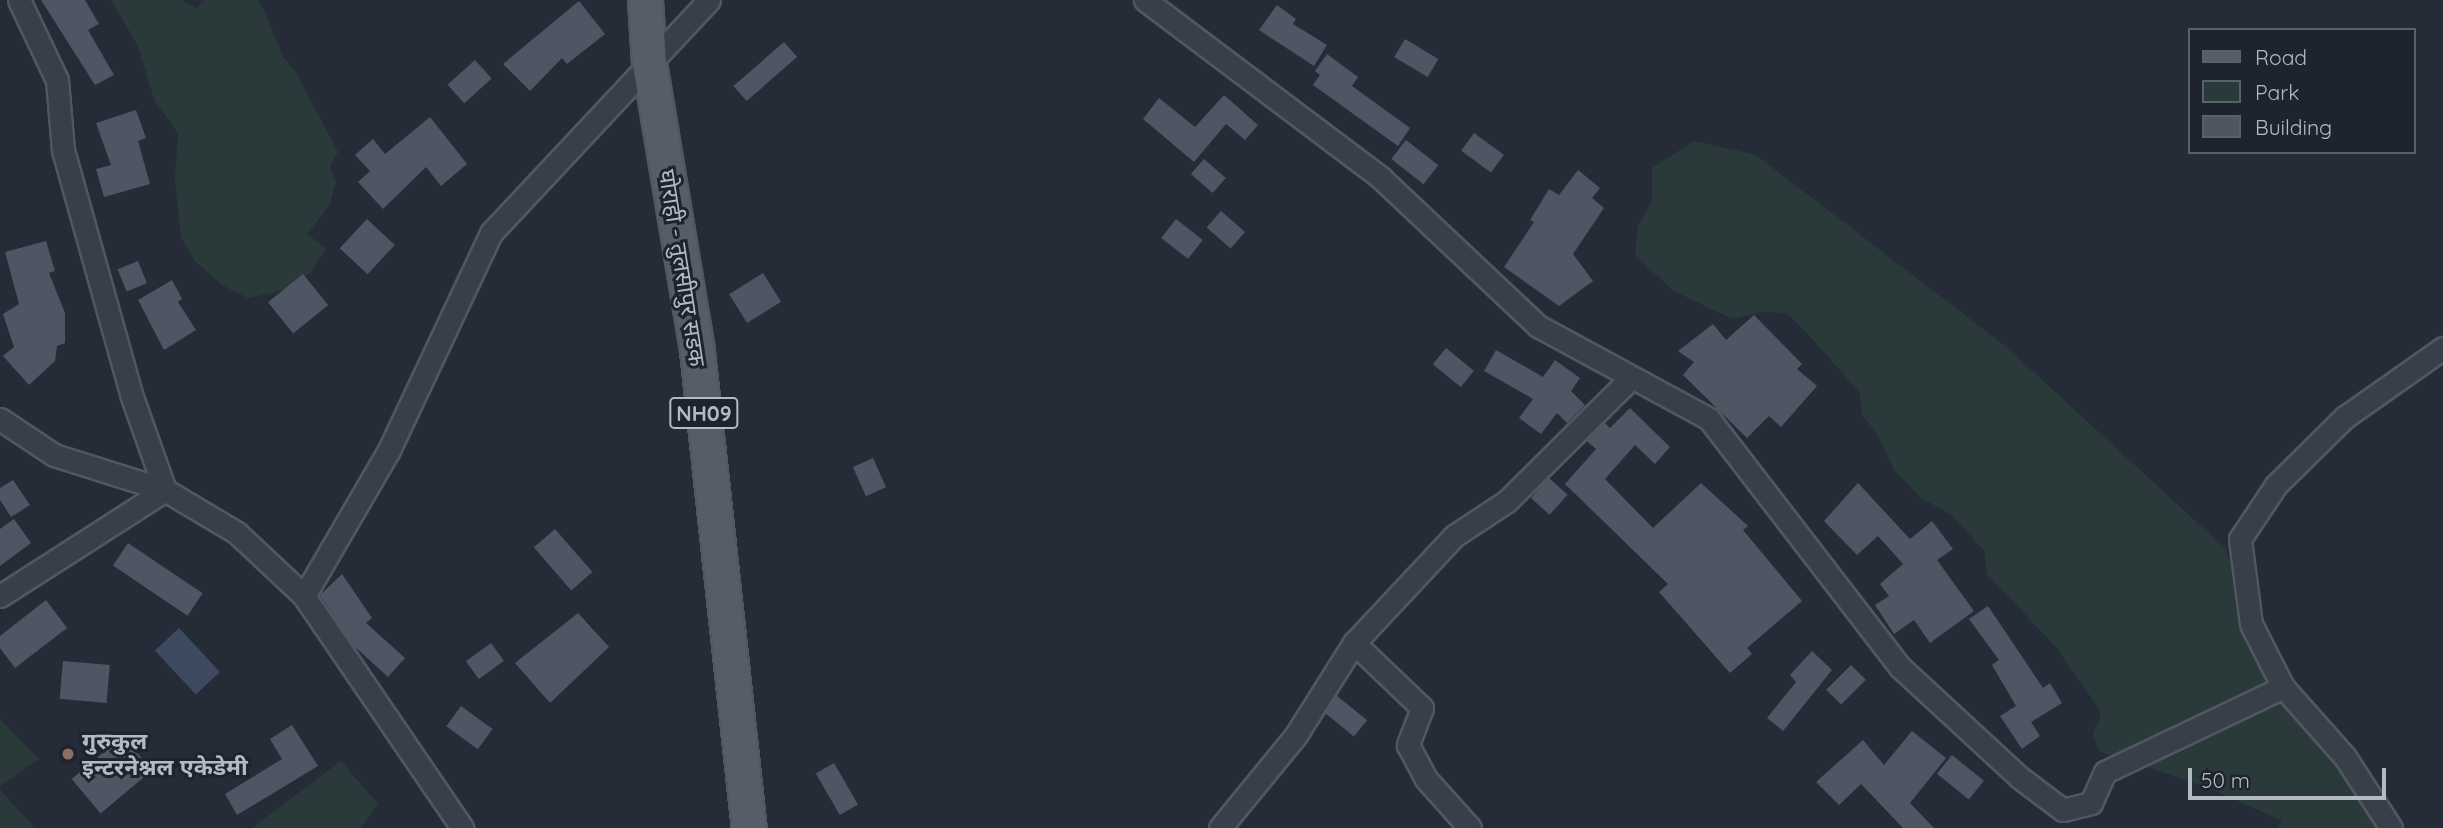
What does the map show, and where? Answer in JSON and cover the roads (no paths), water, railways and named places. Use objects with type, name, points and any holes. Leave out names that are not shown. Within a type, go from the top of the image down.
[{"type":"main road","name":"घोराही - तुलसीपुर सडक","points":[[645,0],[649,63],[697,351],[749,828]]},
{"type":"street","points":[[19,0],[57,80],[64,150],[131,394],[165,490]]},
{"type":"street","points":[[304,596],[389,450],[491,233],[709,0]]},
{"type":"street","points":[[1145,0],[1381,178],[1538,326],[1630,379],[1709,419],[1900,667],[2019,777],[2063,810],[2091,803],[2105,772],[2283,687]]},
{"type":"street","points":[[2391,828],[2345,757],[2283,687],[2251,624],[2240,539],[2276,485],[2345,416],[2443,348]]},
{"type":"street","points":[[1220,828],[1296,735],[1354,643],[1454,536],[1507,501],[1630,379]]},
{"type":"street","points":[[0,419],[54,455],[165,490],[237,533],[304,596],[462,828]]},
{"type":"street","points":[[0,596],[165,490]]},
{"type":"street","points":[[1354,643],[1422,708],[1408,745],[1426,779],[1470,828]]},
{"type":"water","points":[[179,628],[220,672],[196,694],[155,651]]},
{"type":"place","name":"गुरुकुल इन्टरनेश्नल एकेडेमी","points":[[68,754]]}]
